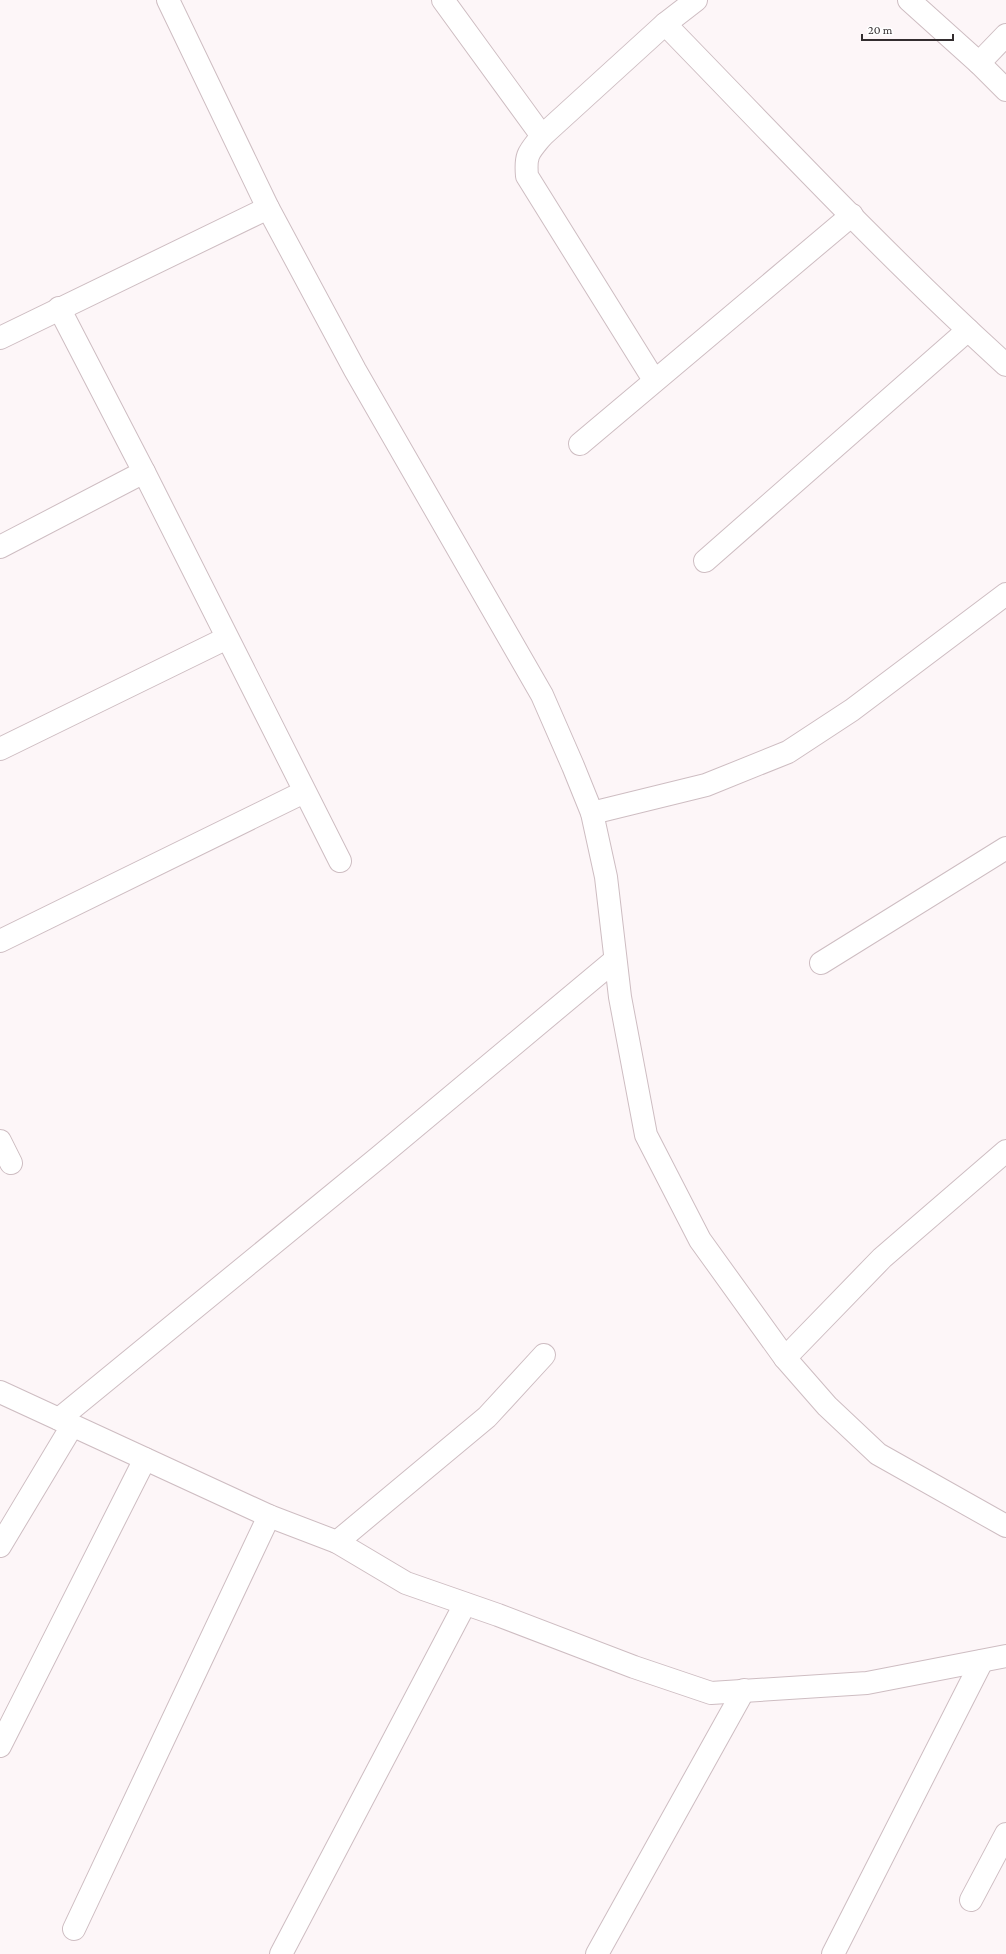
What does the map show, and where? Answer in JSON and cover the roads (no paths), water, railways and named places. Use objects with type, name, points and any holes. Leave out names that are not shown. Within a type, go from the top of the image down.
[{"type":"street","points":[[168,0],[268,208],[355,370],[542,695],[592,813],[606,877],[620,997],[646,1135],[700,1240],[785,1358],[827,1406],[878,1454],[1006,1526]]},
{"type":"street","points":[[443,0],[542,136]]},
{"type":"street","points":[[654,380],[527,176],[525,161],[530,150],[542,136],[665,24],[696,0]]},
{"type":"street","points":[[909,0],[979,63],[1006,90]]},
{"type":"street","points":[[665,24],[852,215],[968,330],[1006,365]]},
{"type":"street","points":[[979,63],[1006,34]]},
{"type":"street","points":[[0,338],[59,308],[268,208]]},
{"type":"street","points":[[580,444],[654,380],[852,215]]},
{"type":"street","points":[[59,308],[144,472],[340,862]]},
{"type":"street","points":[[705,561],[968,330]]},
{"type":"street","points":[[0,547],[144,472]]},
{"type":"street","points":[[592,813],[706,785],[788,752],[852,710],[1006,594]]},
{"type":"street","points":[[0,749],[227,638]]},
{"type":"street","points":[[0,941],[304,792]]},
{"type":"street","points":[[821,963],[1006,848]]},
{"type":"street","points":[[0,1546],[66,1423],[379,1157],[615,960]]},
{"type":"street","points":[[0,1141],[11,1162]]},
{"type":"street","points":[[785,1358],[882,1258],[1006,1151]]},
{"type":"street","points":[[337,1542],[487,1417],[544,1355]]},
{"type":"street","points":[[0,1392],[269,1516],[337,1542],[406,1583],[634,1667],[711,1692],[867,1683],[1006,1656]]},
{"type":"street","points":[[0,1746],[145,1459]]},
{"type":"street","points":[[74,1929],[269,1516]]},
{"type":"street","points":[[281,1954],[465,1604]]},
{"type":"street","points":[[833,1954],[982,1661]]},
{"type":"street","points":[[597,1954],[744,1690]]},
{"type":"street","points":[[971,1900],[1006,1834]]}]
